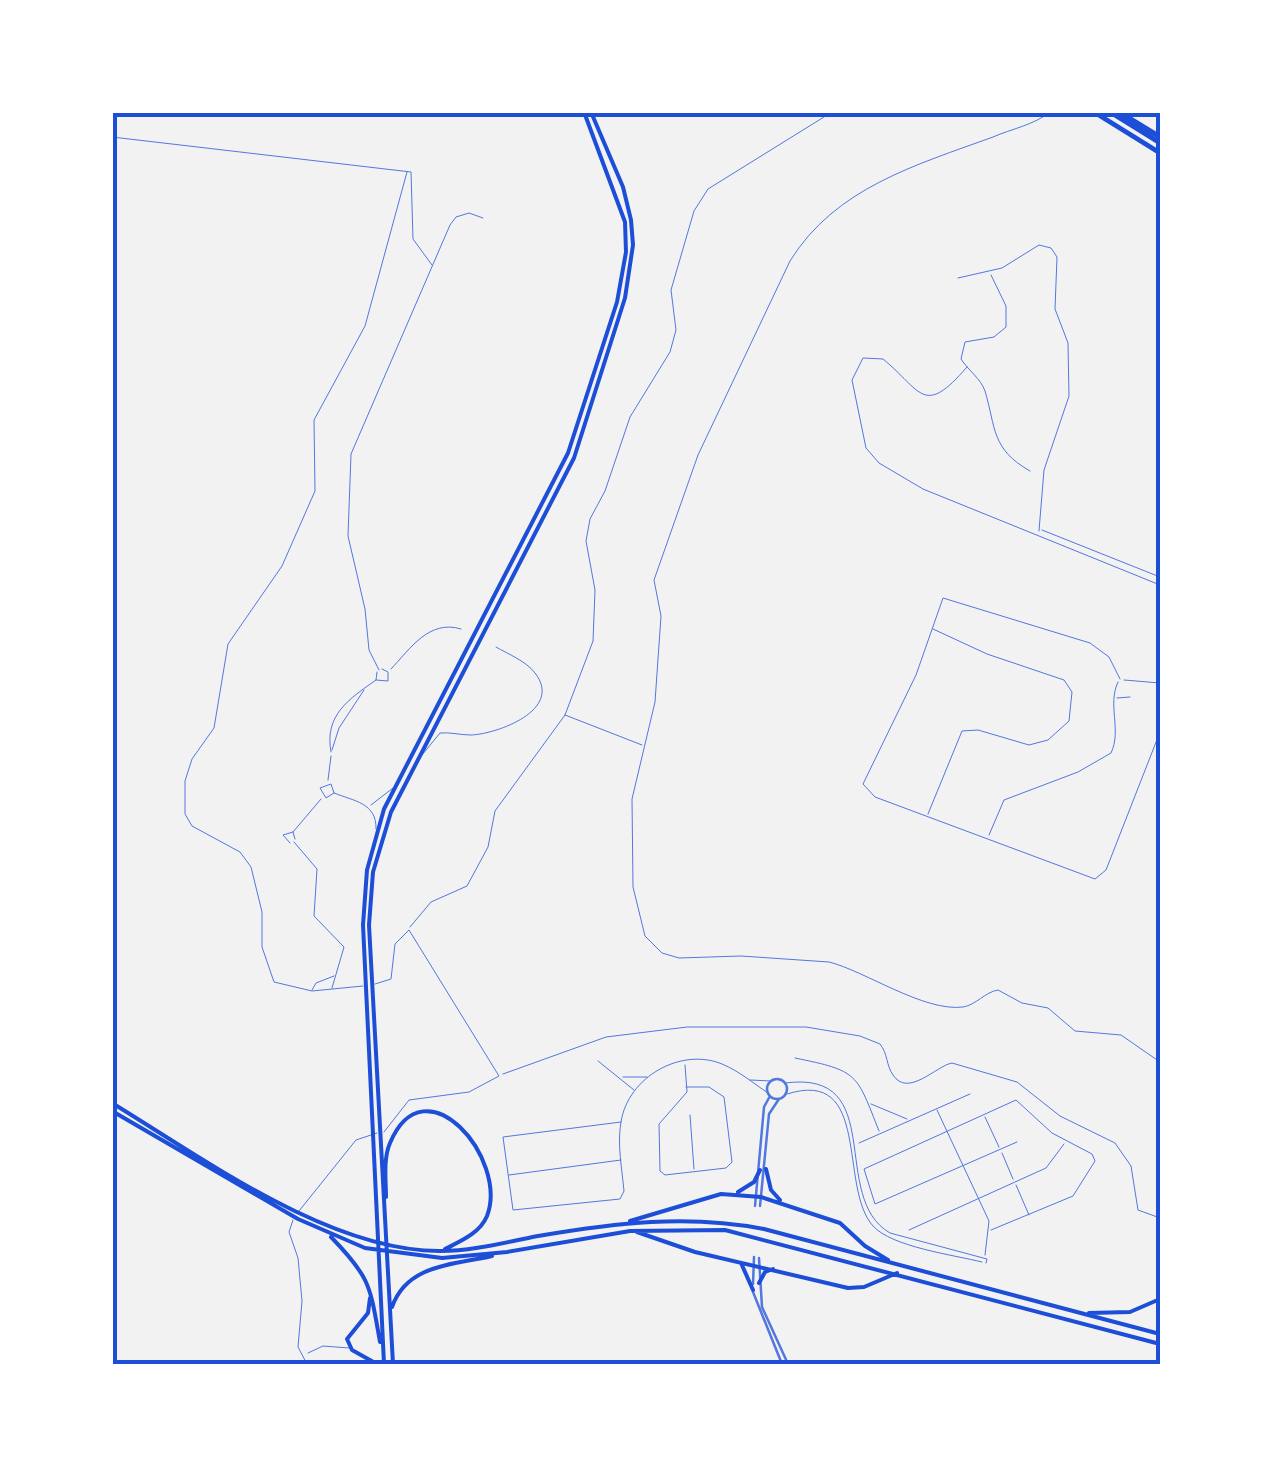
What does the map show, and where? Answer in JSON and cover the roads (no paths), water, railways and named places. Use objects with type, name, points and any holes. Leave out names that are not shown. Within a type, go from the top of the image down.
[{"type":"highway","points":[[1094,112],[1160,153]]},
{"type":"highway","points":[[1110,112],[1160,140]]},
{"type":"highway","points":[[1119,112],[1160,140]]},
{"type":"main road","points":[[381,1363],[369,925],[376,861],[414,764],[574,458],[625,298],[633,244],[631,220],[587,112]]},
{"type":"main road","points":[[393,1364],[363,904],[376,832],[395,786],[544,504],[582,410],[617,302],[626,252],[621,202],[602,150]]},
{"type":"main road","points":[[112,1102],[329,1235],[360,1266],[369,1284],[381,1363]]},
{"type":"main road","points":[[112,1111],[300,1216],[365,1240],[441,1251],[606,1225],[679,1219],[737,1224],[1160,1334]]},
{"type":"main road","points":[[384,1226],[390,1142],[414,1116],[445,1115],[462,1124],[474,1142],[490,1196],[478,1229],[441,1251]]},
{"type":"main road","points":[[606,1225],[734,1194],[754,1182],[763,1170]]},
{"type":"main road","points":[[763,1170],[771,1190],[785,1203]]},
{"type":"main road","points":[[734,1194],[785,1203],[840,1223],[872,1252],[896,1264]]},
{"type":"main road","points":[[391,1313],[402,1284],[415,1274],[507,1252],[630,1231],[745,1232],[1160,1344]]},
{"type":"main road","points":[[630,1231],[857,1288],[897,1273]]},
{"type":"main road","points":[[329,1235],[365,1248],[418,1257],[507,1252]]},
{"type":"main road","points":[[739,1260],[749,1274],[753,1290]]},
{"type":"main road","points":[[759,1283],[765,1272],[778,1268]]},
{"type":"main road","points":[[369,1284],[368,1313],[347,1338],[352,1350],[381,1363]]},
{"type":"main road","points":[[1079,1312],[1130,1312],[1160,1299]]},
{"type":"street","points":[[407,172],[365,326],[314,420],[315,491],[282,566],[228,644],[214,728],[192,759],[185,781],[185,814],[192,826],[240,852],[251,867],[272,978],[312,990],[389,981],[395,944],[431,902],[467,886],[488,847],[495,811],[565,716],[593,641],[595,590],[586,540],[590,519],[606,490],[630,417],[670,352],[676,330],[671,290],[694,212],[708,189],[832,112]]},
{"type":"street","points":[[1050,112],[896,172],[857,193],[802,241],[698,455],[654,580],[661,616],[656,702],[632,800],[633,888],[645,936],[662,953],[679,958],[741,956],[829,962],[854,969],[884,988],[958,1007],[998,990],[1022,1003],[1048,1008],[1076,1031],[1121,1035],[1160,1062]]},
{"type":"street","points":[[112,137],[411,172],[413,239],[434,267]]},
{"type":"street","points":[[331,752],[328,738],[334,718],[376,680],[379,670],[369,650],[365,608],[348,536],[352,454],[456,217],[469,213],[483,218]]},
{"type":"street","points":[[958,278],[992,272],[1032,246],[1051,248],[1057,257],[1053,294],[1068,343],[1069,396],[1044,470],[1038,534]]},
{"type":"street","points":[[992,272],[992,284],[1006,306],[1007,322],[994,337],[966,342],[960,354],[985,392],[995,436],[1012,460],[1030,471]]},
{"type":"street","points":[[967,368],[942,395],[932,397],[910,389],[883,359],[864,358],[852,380],[866,448],[879,462],[923,489],[1160,578]]},
{"type":"street","points":[[1034,530],[1160,585]]},
{"type":"street","points":[[988,838],[1004,800],[1078,772],[1110,753],[1117,735],[1114,700],[1120,679],[1109,658],[1090,643],[950,597],[938,603],[916,675],[864,784],[874,797],[1090,878],[1100,878],[1160,732]]},
{"type":"street","points":[[376,680],[388,681],[388,672],[429,631],[449,626],[461,629]]},
{"type":"street","points":[[927,817],[962,731],[972,728],[1008,740],[1039,743],[1060,732],[1074,706],[1072,692],[1064,680],[987,654],[930,628]]},
{"type":"street","points":[[414,764],[440,733],[474,735],[526,718],[540,700],[534,670],[496,647]]},
{"type":"street","points":[[379,670],[388,672]]},
{"type":"street","points":[[1120,679],[1160,683]]},
{"type":"street","points":[[334,793],[328,783],[331,752],[339,728],[366,687]]},
{"type":"street","points":[[1114,700],[1130,697]]},
{"type":"street","points":[[565,716],[646,746]]},
{"type":"street","points":[[322,796],[320,788],[328,783]]},
{"type":"street","points":[[368,806],[382,800],[395,786]]},
{"type":"street","points":[[294,842],[283,838],[293,832],[322,796],[334,793],[368,806],[376,818],[376,832]]},
{"type":"street","points":[[293,832],[294,842],[317,868],[314,916],[344,947],[332,989]]},
{"type":"street","points":[[409,930],[499,1076]]},
{"type":"street","points":[[312,990],[316,982],[337,974]]},
{"type":"street","points":[[308,1364],[299,1349],[298,1258],[289,1229],[308,1198],[356,1140],[389,1130],[409,1100],[468,1092],[499,1076],[606,1037],[687,1027],[806,1027],[860,1036],[880,1044],[894,1076],[904,1082],[915,1083],[952,1063],[1017,1082],[1060,1116],[1114,1144],[1131,1166],[1138,1210],[1160,1218]]},
{"type":"street","points":[[795,1058],[844,1071],[863,1086],[880,1134]]},
{"type":"street","points":[[598,1061],[635,1091]]},
{"type":"street","points":[[685,1061],[684,1097],[660,1124],[660,1171],[664,1175],[730,1164],[728,1104],[709,1086],[686,1087]]},
{"type":"street","points":[[620,1077],[647,1077],[685,1061],[721,1064],[779,1099]]},
{"type":"street","points":[[621,1122],[502,1137],[514,1210],[620,1199],[624,1192],[621,1122],[635,1091],[647,1077]]},
{"type":"street","points":[[747,1078],[813,1086],[838,1098],[851,1118],[860,1198],[884,1230],[984,1258],[991,1230],[937,1110]]},
{"type":"street","points":[[763,1170],[764,1107],[771,1082]]},
{"type":"street","points":[[785,1083],[786,1094]]},
{"type":"street","points":[[758,1206],[769,1114],[786,1094],[810,1090],[834,1100],[848,1121],[853,1145]]},
{"type":"street","points":[[853,1145],[970,1094]]},
{"type":"street","points":[[991,1230],[1073,1196],[1095,1161],[1092,1154],[1066,1141],[1012,1101],[866,1168],[871,1201],[880,1203],[1017,1142]]},
{"type":"street","points":[[868,1103],[911,1121]]},
{"type":"street","points":[[984,1114],[1029,1216]]},
{"type":"street","points":[[690,1115],[694,1172]]},
{"type":"street","points":[[909,1230],[1052,1164],[1066,1141]]},
{"type":"street","points":[[506,1175],[622,1160]]},
{"type":"street","points":[[756,1260],[762,1306],[785,1364]]},
{"type":"street","points":[[756,1260],[755,1307],[785,1364]]},
{"type":"street","points":[[337,1345],[347,1338]]},
{"type":"street","points":[[306,1356],[316,1348],[337,1345],[352,1350]]}]
